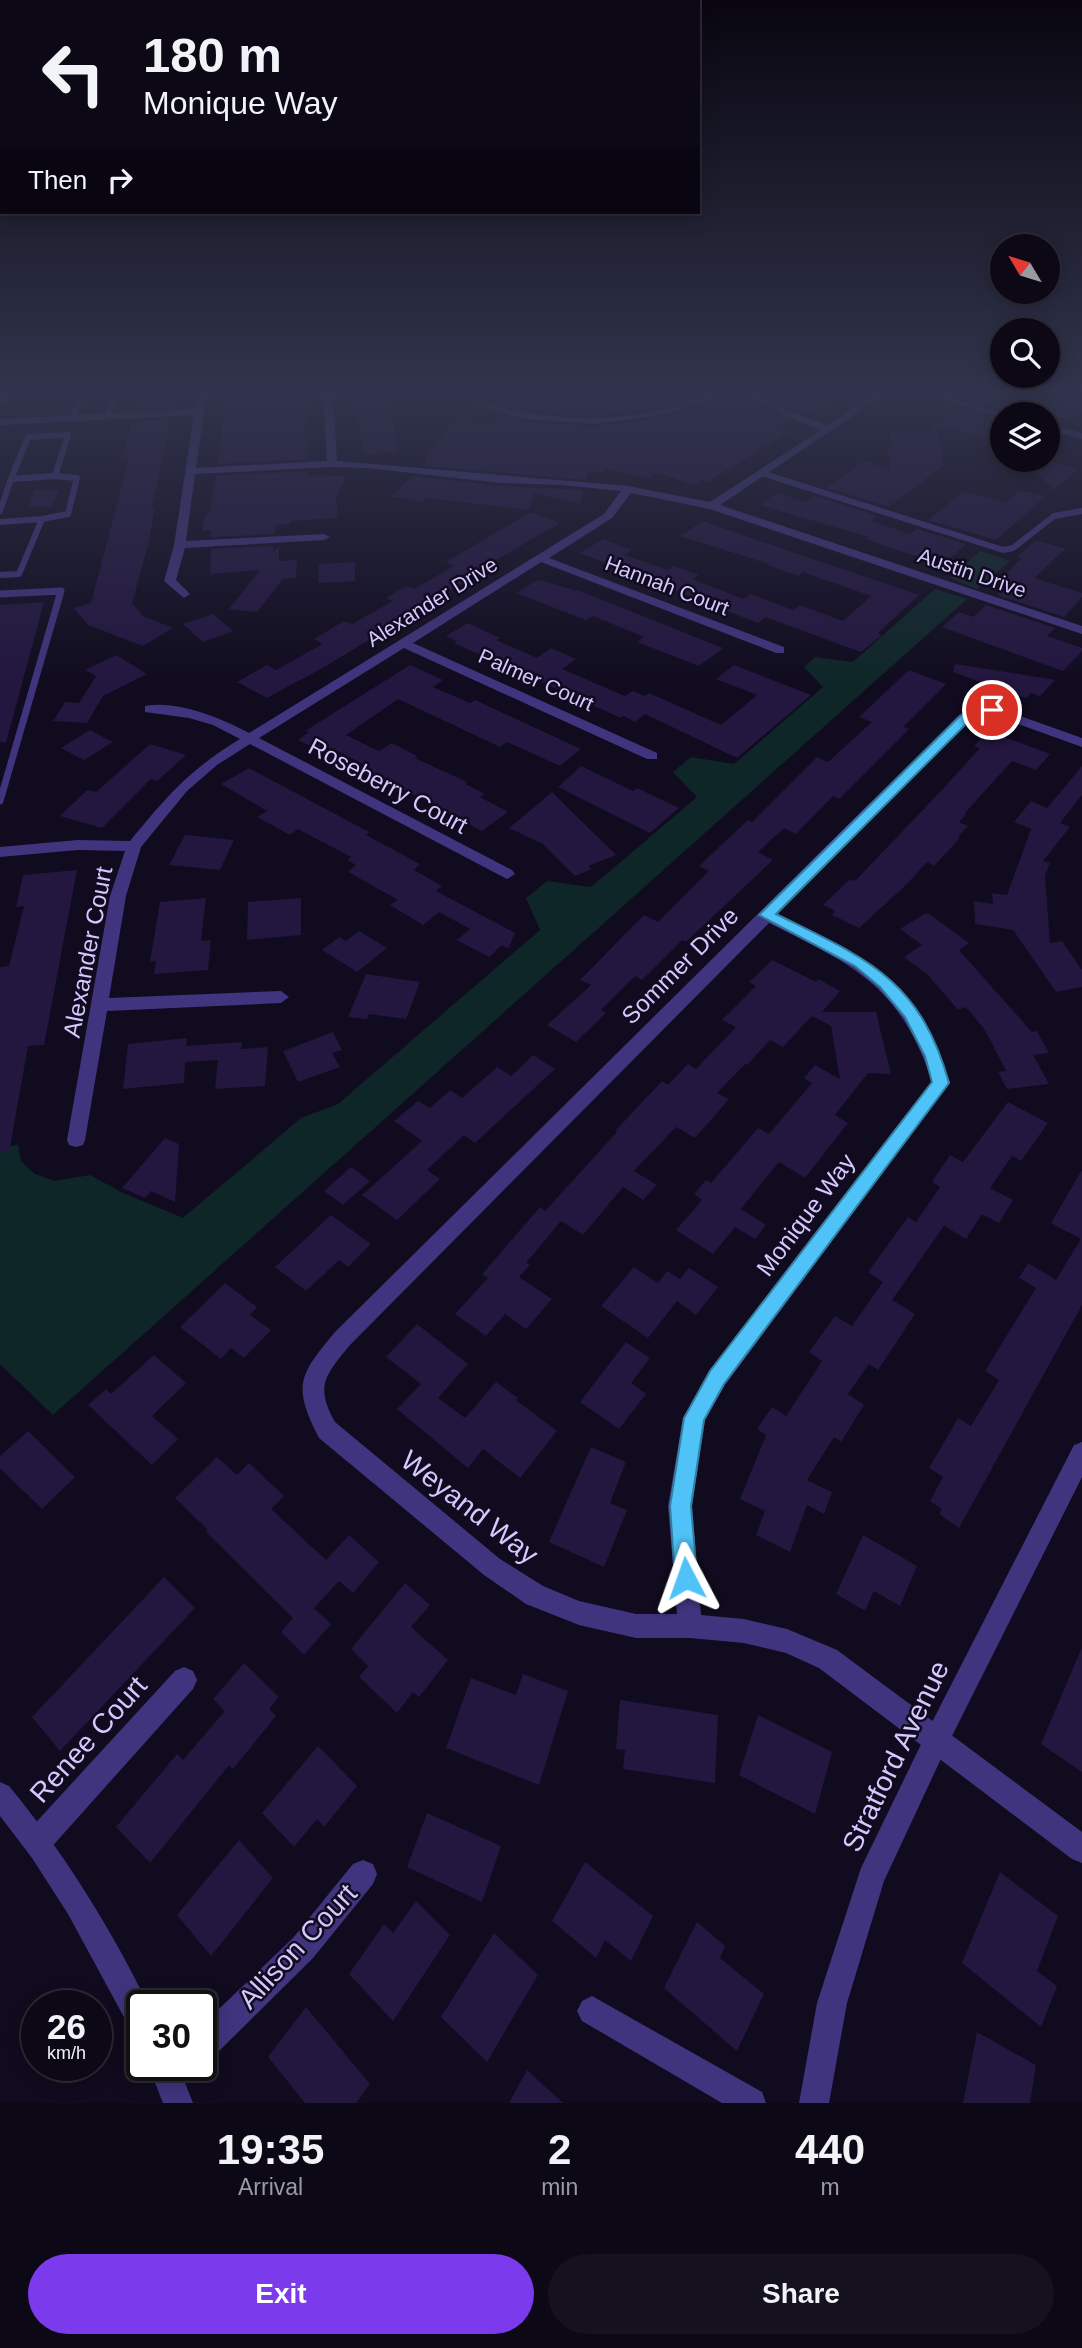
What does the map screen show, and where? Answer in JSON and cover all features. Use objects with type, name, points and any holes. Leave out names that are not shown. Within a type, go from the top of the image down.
[{"type":"street","points":[[184,594],[170,581],[180,545],[187,489]]},
{"type":"street","name":"Alexander Drive","points":[[247,738],[608,516],[621,502],[628,489]]},
{"type":"street","name":"Austin Drive","points":[[629,489],[712,506],[1082,630]]},
{"type":"street","points":[[712,506],[738,489]]},
{"type":"street","points":[[180,545],[324,537]]},
{"type":"street","name":"Hannah Court","points":[[540,558],[780,650]]},
{"type":"street","name":"Palmer Court","points":[[403,643],[652,756]]},
{"type":"street","name":"Roseberry Court","points":[[150,709],[190,713],[218,722],[507,874]]},
{"type":"street","name":"Sommer Drive","points":[[342,1339],[964,718],[978,710],[992,710],[1082,743]]},
{"type":"street","name":"Alexander Court","points":[[76,1140],[118,896],[134,846],[182,788],[212,762],[247,738]]},
{"type":"street","points":[[0,852],[78,845],[134,846]]},
{"type":"street","name":"Monique Way","points":[[690,1626],[680,1506],[694,1418],[717,1378],[941,1083],[933,1056],[911,1014],[886,983],[860,962],[767,915]]},
{"type":"street","points":[[100,1005],[281,997]]},
{"type":"street","name":"Weyand Way","points":[[342,1339],[315,1372],[312,1403],[327,1430],[492,1567],[536,1595],[579,1613],[636,1626],[690,1626],[744,1631],[788,1641],[828,1659],[1082,1849]]},
{"type":"street","name":"Stratford Avenue","points":[[814,2103],[832,2003],[871,1878],[937,1739],[1082,1454]]},
{"type":"street","name":"Renee Court","points":[[38,1841],[184,1680]]},
{"type":"street","points":[[0,1795],[38,1841],[106,1949],[126,1990]]},
{"type":"street","name":"Allison Court","points":[[217,2031],[303,1948],[363,1874]]},
{"type":"street","points":[[592,2011],[751,2103]]},
{"type":"lane","points":[[0,522],[68,514],[74,489]]},
{"type":"lane","points":[[813,489],[1003,550],[1013,548],[1062,512],[1082,511]]},
{"type":"lane","points":[[1,507],[2,496]]},
{"type":"lane","points":[[0,575],[19,574],[42,519]]},
{"type":"lane","points":[[0,594],[61,591],[0,801]]},
{"type":"green space","points":[[980,551],[1010,561],[977,589],[950,578]]},
{"type":"green space","points":[[935,589],[967,599],[53,1415],[0,1364],[0,1147],[18,1145],[21,1161],[35,1174],[54,1181],[90,1175],[123,1193],[183,1218],[301,1118],[338,1104],[540,930],[526,898],[547,881],[591,887],[697,797],[673,772],[691,757],[734,764],[823,687],[804,667],[815,657],[853,662]]},
{"type":"building","points":[[121,489],[156,489],[148,545],[132,603],[143,616],[173,628],[143,646],[88,625],[74,608],[91,603]]},
{"type":"building","points":[[214,489],[340,489],[336,499],[338,518],[291,521],[290,524],[276,525],[275,534],[211,537],[211,530],[202,531],[205,514],[209,513]]},
{"type":"building","points":[[399,489],[583,490],[580,504],[534,493],[529,510],[427,498],[423,502],[392,497]]},
{"type":"building","points":[[830,489],[912,489],[889,507]]},
{"type":"building","points":[[35,490],[59,490],[53,507],[29,507]]},
{"type":"building","points":[[1020,490],[1045,497],[996,540],[928,520],[964,491],[1004,503]]},
{"type":"building","points":[[777,493],[806,502],[815,496],[878,516],[871,521],[910,534],[917,529],[966,544],[945,563],[930,558],[927,560],[865,539],[868,537],[760,505]]},
{"type":"building","points":[[531,512],[560,523],[326,666],[267,698],[237,682],[267,665],[276,670],[323,644],[314,639],[344,621],[352,624],[393,601],[386,598],[406,586],[414,589],[454,566],[446,562]]},
{"type":"building","points":[[703,521],[919,595],[878,633],[882,635],[861,652],[765,617],[758,623],[580,553],[603,539],[632,550],[624,555],[668,570],[674,566],[699,575],[692,579],[743,599],[750,594],[793,610],[800,605],[843,621],[871,596],[805,573],[806,570],[798,576],[767,565],[770,564],[680,536]]},
{"type":"building","points":[[1036,540],[1065,549],[1034,578],[1082,593],[1082,597],[1064,617],[997,595],[1004,588],[995,585],[1022,558],[1017,557]]},
{"type":"building","points":[[279,545],[279,561],[297,560],[296,578],[283,579],[257,612],[229,609],[260,570],[210,574],[211,549],[274,546],[273,553]]},
{"type":"building","points":[[355,562],[355,581],[318,583],[319,564]]},
{"type":"building","points":[[538,580],[582,592],[723,648],[699,666],[637,642],[644,637],[593,616],[586,620],[516,593]]},
{"type":"building","points":[[44,602],[6,743],[0,742],[0,605]]},
{"type":"building","points":[[986,605],[1055,628],[1047,636],[1082,648],[1082,651],[1063,671],[942,627],[959,612],[973,617]]},
{"type":"building","points":[[213,614],[233,631],[203,642],[183,624]]},
{"type":"building","points":[[468,623],[500,638],[496,640],[537,658],[551,648],[576,659],[562,669],[625,696],[633,691],[645,696],[649,693],[721,725],[757,695],[716,679],[734,665],[811,695],[737,758],[645,714],[635,722],[624,716],[621,718],[454,643],[457,641],[446,636]]},
{"type":"building","points":[[116,655],[147,674],[103,696],[87,723],[53,721],[65,702],[79,703],[96,676],[85,670]]},
{"type":"building","points":[[955,664],[1055,680],[1040,696],[1031,693],[1026,698],[953,672]]},
{"type":"building","points":[[410,665],[443,680],[433,687],[470,703],[475,700],[581,749],[560,766],[507,742],[500,747],[398,699],[346,735],[379,751],[392,743],[417,756],[415,758],[467,782],[465,784],[485,794],[480,797],[508,812],[482,831],[368,771],[372,769],[336,750],[329,755],[298,740],[309,732],[305,731]]},
{"type":"building","points":[[909,670],[946,684],[903,727],[909,729],[839,799],[833,796],[796,834],[784,828],[758,852],[773,860],[686,942],[682,940],[642,980],[635,976],[601,1010],[606,1013],[576,1042],[547,1025],[591,985],[580,980],[644,915],[658,922],[709,871],[699,866],[718,848],[748,820],[752,822],[817,757],[828,762],[872,722],[859,717]]},
{"type":"building","points":[[90,730],[113,742],[84,760],[61,748]]},
{"type":"building","points":[[989,731],[1050,754],[1036,770],[1012,761],[965,813],[959,822],[968,826],[958,837],[960,838],[934,866],[927,862],[859,928],[832,915],[835,911],[823,905],[850,879],[855,881],[940,792],[980,748],[974,746]]},
{"type":"building","points":[[150,744],[186,755],[157,781],[151,779],[102,828],[60,816],[87,790],[96,792]]},
{"type":"building","points":[[581,766],[633,791],[637,788],[679,808],[650,833],[558,787]]},
{"type":"building","points":[[1082,766],[1082,795],[1060,823],[1070,827],[1043,861],[1050,863],[1045,876],[1050,943],[1062,941],[1082,970],[1082,987],[1056,992],[1013,930],[975,924],[974,901],[993,904],[992,893],[1007,895],[1031,829],[1014,822],[1031,801],[1047,808]]},
{"type":"building","points":[[249,768],[369,832],[366,835],[420,864],[414,870],[442,886],[436,891],[515,933],[508,949],[502,945],[489,957],[457,940],[470,929],[439,912],[423,925],[390,905],[398,900],[348,872],[356,865],[347,860],[351,857],[298,829],[290,835],[257,817],[267,811],[221,784]]},
{"type":"building","points":[[552,792],[616,855],[588,866],[592,869],[575,876],[543,844],[509,828]]},
{"type":"building","points":[[185,835],[234,840],[220,870],[169,865]]},
{"type":"building","points":[[77,870],[44,1045],[28,1046],[9,1153],[0,1152],[0,967],[9,966],[24,906],[16,907],[23,875]]},
{"type":"building","points":[[206,898],[201,941],[211,940],[208,970],[154,974],[156,961],[150,962],[160,902]]},
{"type":"building","points":[[301,898],[301,935],[247,940],[248,902]]},
{"type":"building","points":[[924,914],[929,914],[969,943],[959,950],[1032,1032],[1037,1031],[1049,1053],[1033,1055],[1049,1084],[1007,1089],[998,1072],[1006,1071],[985,1030],[966,1007],[958,1010],[928,975],[904,957],[922,945],[900,929]]},
{"type":"building","points":[[359,931],[387,948],[357,972],[322,950],[339,937],[346,941]]},
{"type":"building","points":[[772,960],[840,991],[822,1012],[876,1012],[891,1074],[868,1073],[835,1115],[848,1123],[805,1178],[779,1162],[741,1209],[766,1225],[755,1239],[735,1227],[713,1254],[676,1230],[702,1200],[694,1194],[706,1180],[711,1183],[758,1128],[769,1134],[812,1083],[804,1078],[815,1065],[840,1079],[831,1026],[812,1016],[783,1047],[770,1040],[717,1093],[729,1099],[695,1138],[676,1127],[634,1171],[657,1185],[643,1200],[623,1187],[583,1235],[561,1221],[526,1263],[530,1265],[519,1277],[552,1299],[526,1329],[505,1314],[486,1336],[455,1314],[488,1278],[482,1274],[540,1207],[545,1211],[662,1081],[668,1085],[688,1064],[696,1069],[736,1027],[722,1020],[756,986],[749,982]]},
{"type":"building","points":[[366,974],[420,982],[406,1019],[369,1014],[367,1019],[348,1017]]},
{"type":"building","points":[[333,1032],[342,1050],[332,1053],[340,1067],[298,1082],[283,1051]]},
{"type":"building","points":[[187,1038],[186,1046],[242,1042],[241,1049],[268,1047],[265,1086],[215,1089],[218,1060],[185,1062],[184,1083],[123,1089],[128,1044]]},
{"type":"building","points":[[533,1055],[555,1069],[475,1143],[464,1135],[427,1170],[440,1179],[397,1220],[362,1195],[422,1141],[394,1121],[418,1101],[430,1108],[450,1090],[462,1098],[497,1067],[511,1076]]},
{"type":"building","points":[[1008,1102],[1048,1123],[1021,1161],[1012,1156],[990,1188],[1013,1200],[999,1223],[982,1214],[966,1239],[944,1226],[892,1300],[915,1314],[878,1370],[869,1364],[848,1394],[864,1405],[841,1442],[834,1437],[807,1480],[832,1492],[824,1514],[807,1505],[790,1552],[756,1535],[765,1511],[740,1499],[766,1435],[757,1429],[772,1407],[786,1416],[822,1361],[809,1352],[835,1316],[852,1326],[883,1282],[868,1272],[908,1217],[916,1222],[940,1187],[932,1182],[950,1155],[963,1162]]},
{"type":"building","points":[[165,1138],[179,1144],[175,1202],[151,1191],[145,1198],[122,1188]]},
{"type":"building","points":[[351,1167],[370,1181],[343,1205],[324,1191]]},
{"type":"building","points":[[1082,1170],[1082,1305],[959,1528],[939,1514],[942,1509],[930,1501],[943,1477],[929,1468],[958,1418],[971,1426],[999,1380],[985,1371],[1036,1288],[1019,1278],[1028,1263],[1056,1280],[1081,1239],[1051,1223]]},
{"type":"building","points":[[331,1215],[371,1244],[348,1267],[339,1260],[306,1291],[275,1267]]},
{"type":"building","points":[[634,1267],[658,1283],[667,1271],[680,1279],[689,1268],[718,1287],[696,1315],[677,1301],[648,1338],[601,1306]]},
{"type":"building","points":[[225,1283],[257,1307],[250,1315],[271,1330],[244,1358],[231,1348],[221,1359],[180,1327]]},
{"type":"building","points":[[417,1324],[468,1364],[438,1398],[465,1418],[496,1382],[557,1431],[520,1478],[483,1449],[468,1468],[397,1409],[421,1384],[386,1357]]},
{"type":"building","points":[[626,1342],[650,1358],[631,1383],[646,1394],[619,1429],[580,1402]]},
{"type":"building","points":[[154,1355],[186,1383],[152,1416],[178,1439],[152,1465],[88,1405],[106,1389],[111,1394]]},
{"type":"building","points":[[28,1431],[75,1477],[42,1509],[0,1468],[0,1456]]},
{"type":"building","points":[[591,1447],[626,1462],[610,1503],[627,1510],[604,1567],[549,1542]]},
{"type":"building","points":[[217,1457],[237,1475],[249,1463],[284,1496],[271,1509],[326,1560],[349,1535],[379,1562],[353,1593],[339,1581],[314,1608],[331,1624],[304,1655],[281,1632],[293,1618],[175,1498]]},
{"type":"building","points":[[863,1535],[917,1566],[900,1606],[874,1591],[865,1611],[836,1594]]},
{"type":"building","points":[[164,1577],[195,1608],[60,1751],[32,1717]]},
{"type":"building","points":[[405,1583],[430,1605],[411,1627],[448,1660],[419,1697],[413,1692],[397,1713],[359,1677],[368,1666],[351,1649]]},
{"type":"building","points":[[1082,1647],[1082,1772],[1041,1744]]},
{"type":"building","points":[[244,1663],[279,1697],[269,1709],[276,1716],[233,1769],[229,1765],[150,1863],[116,1827],[177,1754],[183,1760],[225,1711],[213,1699]]},
{"type":"building","points":[[523,1674],[568,1691],[539,1785],[446,1748],[471,1678],[516,1695]]},
{"type":"building","points":[[620,1700],[718,1715],[715,1783],[623,1769],[625,1750],[616,1749]]},
{"type":"building","points":[[758,1715],[832,1752],[815,1814],[739,1775]]},
{"type":"building","points":[[318,1746],[357,1786],[324,1827],[317,1819],[294,1847],[262,1813]]},
{"type":"building","points":[[427,1813],[501,1846],[482,1902],[407,1867]]},
{"type":"building","points":[[239,1840],[273,1878],[211,1956],[177,1915]]},
{"type":"building","points":[[585,1862],[653,1916],[631,1961],[605,1940],[596,1958],[552,1921]]},
{"type":"building","points":[[1000,1872],[1058,1916],[1037,1971],[1057,1986],[1041,2027],[962,1963]]},
{"type":"building","points":[[416,1901],[450,1935],[393,2021],[349,1974],[384,1924],[393,1933]]},
{"type":"building","points":[[697,1922],[725,1946],[720,1958],[764,1994],[737,2051],[664,1988]]},
{"type":"building","points":[[494,1933],[538,1975],[487,2062],[441,2017]]},
{"type":"building","points":[[306,2007],[370,2084],[356,2103],[305,2103],[268,2057]]},
{"type":"building","points":[[977,2032],[1036,2065],[1030,2103],[963,2103]]},
{"type":"building","points":[[527,2070],[563,2103],[509,2103]]},
{"type":"route","points":[[686,1578],[680,1506],[694,1418],[717,1378],[914,1115],[941,1083],[933,1056],[911,1014],[886,983],[860,962],[767,915],[964,718],[978,710],[992,710]]}]
